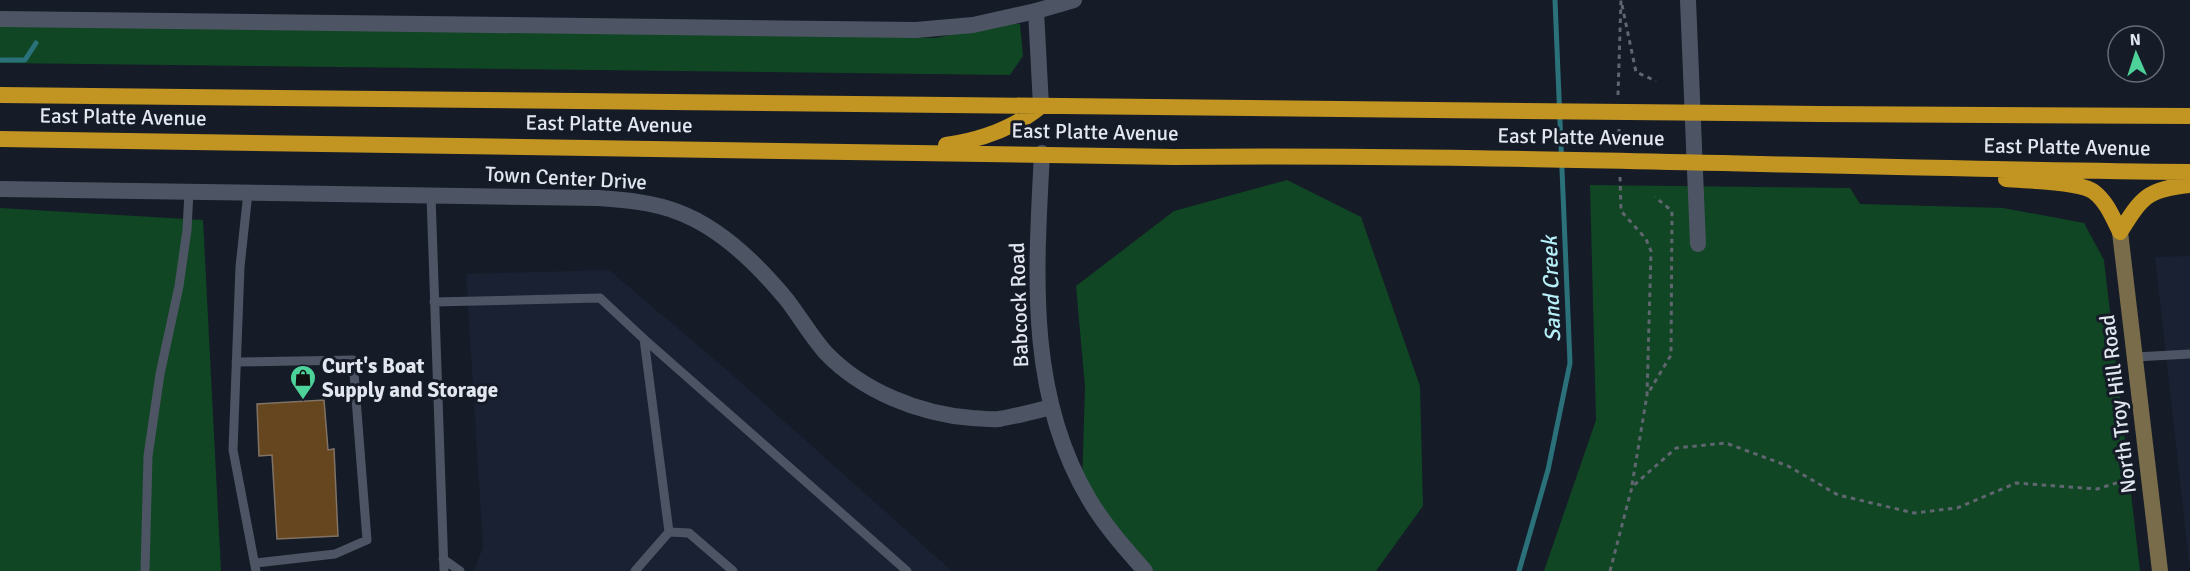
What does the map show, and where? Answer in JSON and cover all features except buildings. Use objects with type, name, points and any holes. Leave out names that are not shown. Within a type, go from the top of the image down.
[{"type":"highway","name":"East Platte Avenue","points":[[0,95],[2190,116]]},
{"type":"highway","points":[[901,151],[958,144],[998,133],[1024,120],[1041,106]]},
{"type":"highway","name":"East Platte Avenue","points":[[0,139],[1042,153],[1175,157],[1324,156],[1642,160],[2190,172]]},
{"type":"highway","points":[[1866,166],[2079,186],[2093,191],[2104,202],[2120,232],[2139,202],[2154,192],[2190,185]]},
{"type":"main road","name":"North Troy Hill Road","points":[[2120,232],[2160,571]]},
{"type":"street","points":[[0,19],[916,30],[973,25],[1074,0]]},
{"type":"street","points":[[1688,0],[1698,244]]},
{"type":"street","points":[[1690,31],[1698,0]]},
{"type":"street","points":[[1036,11],[1041,106]]},
{"type":"street","name":"Babcock Road","points":[[1042,153],[1038,307],[1044,378],[1070,458],[1089,498],[1105,523],[1145,571]]},
{"type":"street","name":"Town Center Drive","points":[[0,189],[625,200],[654,205],[680,213],[708,228],[736,249],[766,276],[788,301],[825,352],[879,392],[934,412],[997,420],[1052,406]]},
{"type":"lane","points":[[146,571],[148,456],[160,374],[179,286],[187,230],[189,191]]},
{"type":"lane","points":[[248,192],[240,267],[233,450],[256,567]]},
{"type":"lane","points":[[431,196],[444,571]]},
{"type":"lane","points":[[434,302],[600,298],[907,571]]},
{"type":"lane","points":[[635,571],[669,532],[644,339]]},
{"type":"lane","points":[[2135,357],[2190,354]]},
{"type":"lane","points":[[236,362],[353,360],[367,540],[335,554],[256,567]]},
{"type":"lane","points":[[669,532],[689,533],[733,571]]},
{"type":"lane","points":[[443,560],[460,571]]},
{"type":"lane","points":[[256,567],[264,571]]},
{"type":"path","points":[[1621,0],[1635,72],[1656,81]]},
{"type":"path","points":[[1618,96],[1621,0]]},
{"type":"path","points":[[1618,119],[1619,153]]},
{"type":"path","points":[[1610,571],[1632,487],[1647,395],[1651,251],[1646,239],[1621,211],[1620,176]]},
{"type":"path","points":[[1647,395],[1671,355],[1672,211],[1655,196]]},
{"type":"path","points":[[1632,487],[1676,448],[1726,443],[1788,466],[1838,495],[1914,513],[1957,507],[2016,483],[2097,489],[2149,473]]},
{"type":"shaded area","points":[[2190,256],[2190,570],[2155,257]]},
{"type":"shaded area","points":[[609,270],[720,364],[952,571],[474,571],[483,547],[466,274]]},
{"type":"green space","points":[[0,24],[631,26],[935,38],[1007,24],[1020,24],[1023,56],[1010,75],[0,63]]},
{"type":"green space","points":[[1287,180],[1361,217],[1420,386],[1423,506],[1376,571],[1146,571],[1082,485],[1085,387],[1076,286],[1174,211]]},
{"type":"green space","points":[[1590,185],[1850,188],[1860,204],[2003,208],[2084,223],[2104,260],[2140,571],[1544,571],[1596,420]]},
{"type":"green space","points":[[0,208],[203,220],[221,571],[0,571]]},
{"type":"waterway","name":"Sand Creek","points":[[1519,571],[1548,470],[1570,363],[1555,0]]},
{"type":"waterway","points":[[0,60],[25,60],[36,43]]},
{"type":"place","name":"Curt's Boat Supply and Storage","points":[[303,401]]}]
